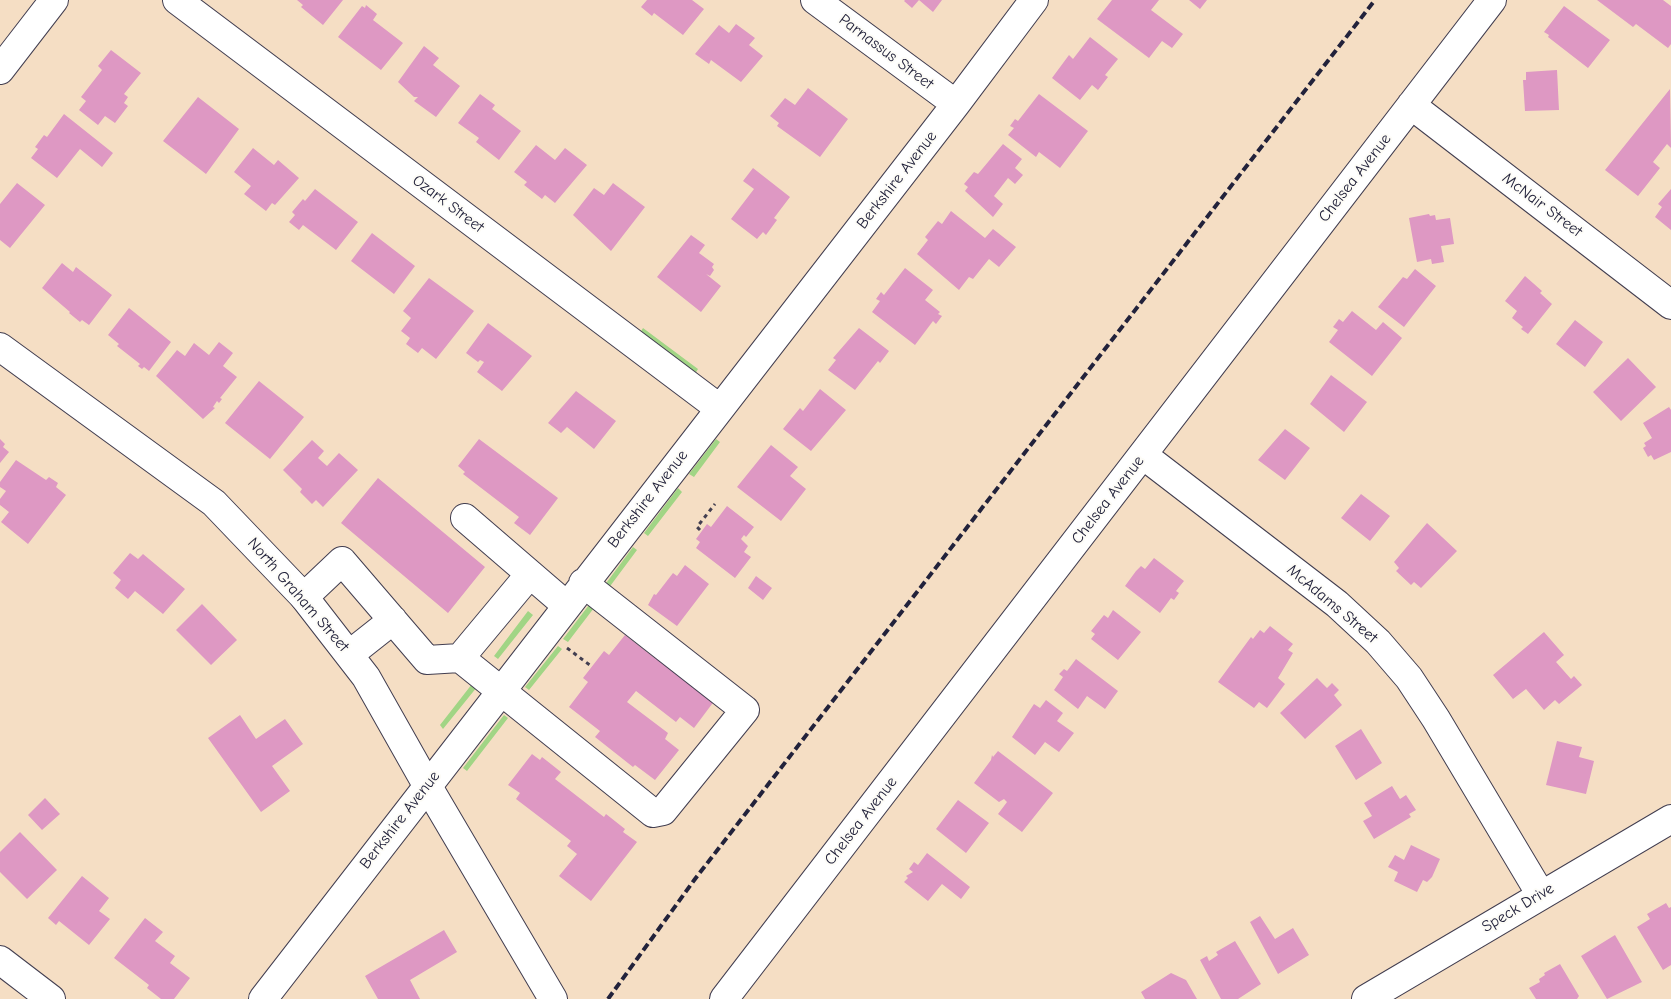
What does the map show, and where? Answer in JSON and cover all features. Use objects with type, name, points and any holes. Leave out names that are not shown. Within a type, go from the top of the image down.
[{"type":"street","points":[[0,70],[54,0]]},
{"type":"street","name":"Ozark Street","points":[[178,0],[719,408]]},
{"type":"street","name":"Parnassus Street","points":[[815,0],[956,104]]},
{"type":"street","name":"Berkshire Avenue","points":[[263,999],[583,583],[956,104],[1034,0]]},
{"type":"street","name":"Chelsea Avenue","points":[[724,999],[1492,0]]},
{"type":"street","name":"McNair Street","points":[[1411,105],[1671,305]]},
{"type":"street","name":"North Graham Street","points":[[0,347],[214,503],[304,597],[366,677],[427,785],[554,999]]},
{"type":"street","name":"McAdams Street","points":[[1143,455],[1337,604],[1378,642],[1409,678],[1436,718],[1541,895]]},
{"type":"street","points":[[465,518],[566,606]]},
{"type":"street","points":[[304,597],[342,561],[428,660],[460,658],[653,813],[663,811],[745,710],[583,583]]},
{"type":"street","points":[[460,658],[530,574]]},
{"type":"street","points":[[350,654],[393,620]]},
{"type":"street","name":"Speck Drive","points":[[1366,999],[1671,819]]},
{"type":"street","points":[[0,960],[50,999]]},
{"type":"path","points":[[700,530],[697,527],[715,504]]},
{"type":"path","points":[[567,648],[590,666]]},
{"type":"green space","points":[[643,328],[698,369],[695,374],[640,333]]},
{"type":"green space","points":[[716,439],[720,442],[694,477],[689,474]]},
{"type":"green space","points":[[678,488],[682,492],[648,536],[644,533]]},
{"type":"green space","points":[[633,547],[637,550],[608,589],[604,586]]},
{"type":"green space","points":[[592,601],[597,604],[568,642],[563,639]]},
{"type":"green space","points":[[528,611],[533,615],[498,659],[494,656]]},
{"type":"green space","points":[[558,646],[562,649],[529,690],[525,687]]},
{"type":"green space","points":[[472,684],[477,687],[443,729],[440,725]]},
{"type":"green space","points":[[504,715],[508,718],[467,771],[463,768]]},
{"type":"building","points":[[297,0],[343,0],[323,25],[301,7],[303,5]]},
{"type":"building","points":[[647,0],[692,0],[704,9],[683,35],[654,13],[652,16],[641,7]]},
{"type":"building","points":[[905,0],[919,0],[912,8]]},
{"type":"building","points":[[919,0],[942,0],[933,12]]},
{"type":"building","points":[[1112,0],[1159,0],[1151,10],[1183,34],[1172,48],[1162,41],[1149,58],[1097,19]]},
{"type":"building","points":[[1189,0],[1207,0],[1200,9]]},
{"type":"building","points":[[1597,0],[1663,0],[1671,6],[1671,44],[1668,48],[1636,24],[1633,27]]},
{"type":"building","points":[[366,5],[377,14],[373,20],[403,43],[381,70],[338,37],[362,6],[365,8]]},
{"type":"building","points":[[1564,6],[1610,40],[1588,68],[1544,32]]},
{"type":"building","points":[[736,24],[755,38],[749,45],[763,56],[741,82],[711,60],[709,64],[695,54],[719,25],[729,33]]},
{"type":"building","points":[[1090,37],[1118,59],[1105,75],[1108,77],[1098,90],[1092,85],[1080,100],[1052,78],[1069,55],[1073,59]]},
{"type":"building","points":[[424,46],[439,58],[433,65],[460,86],[436,117],[414,101],[418,97],[414,97],[398,82]]},
{"type":"building","points":[[111,50],[141,73],[124,94],[128,97],[124,103],[128,106],[115,123],[105,116],[98,125],[79,110],[86,101],[81,97],[102,70],[98,66]]},
{"type":"building","points":[[1557,70],[1559,110],[1525,111],[1523,80],[1526,80],[1526,72]]},
{"type":"building","points":[[808,88],[848,119],[820,157],[777,126],[779,123],[770,116],[785,98],[795,105]]},
{"type":"building","points":[[1670,89],[1671,148],[1667,144],[1653,162],[1660,168],[1638,196],[1605,170]]},
{"type":"building","points":[[480,94],[495,105],[492,109],[521,131],[499,160],[476,142],[479,138],[458,123]]},
{"type":"building","points":[[1039,94],[1088,131],[1060,168],[1039,152],[1036,157],[1008,135],[1014,128],[1010,126],[1015,119],[1018,121]]},
{"type":"building","points":[[198,97],[239,129],[206,174],[163,141]]},
{"type":"building","points":[[64,114],[113,153],[102,167],[80,149],[57,178],[31,158],[38,149],[35,147],[44,135],[47,137]]},
{"type":"building","points":[[1003,144],[1022,159],[1015,168],[1023,175],[1015,184],[1008,178],[994,196],[1003,204],[993,217],[965,191],[968,187],[964,184],[974,172],[978,174]]},
{"type":"building","points":[[536,145],[555,160],[565,148],[587,165],[555,203],[545,195],[542,199],[524,185],[527,182],[514,172]]},
{"type":"building","points":[[253,148],[274,165],[278,160],[299,178],[275,205],[272,203],[266,211],[244,194],[251,186],[234,172]]},
{"type":"building","points":[[753,168],[790,197],[774,218],[777,220],[766,235],[763,232],[757,239],[731,219],[754,189],[743,181]]},
{"type":"building","points":[[17,183],[45,205],[10,248],[0,240],[0,204]]},
{"type":"building","points":[[613,183],[645,207],[611,251],[573,215],[594,188],[604,195]]},
{"type":"building","points":[[315,189],[358,222],[336,250],[303,225],[299,230],[289,222],[295,215],[292,212]]},
{"type":"building","points":[[1671,189],[1671,230],[1655,217],[1662,207],[1658,204]]},
{"type":"building","points":[[951,211],[985,238],[993,229],[1016,247],[999,267],[989,259],[973,279],[969,277],[959,290],[917,254],[928,240],[925,237],[938,221],[942,224]]},
{"type":"building","points":[[1429,214],[1430,216],[1435,215],[1436,220],[1450,218],[1454,244],[1441,246],[1444,262],[1432,264],[1431,259],[1417,262],[1409,218]]},
{"type":"building","points":[[372,233],[415,266],[394,294],[351,261]]},
{"type":"building","points":[[691,235],[705,245],[699,253],[714,264],[712,267],[714,270],[710,276],[706,274],[721,286],[701,312],[657,277]]},
{"type":"building","points":[[62,263],[73,272],[76,267],[112,295],[89,325],[82,320],[80,322],[42,288]]},
{"type":"building","points":[[905,268],[933,290],[925,300],[940,312],[938,314],[942,316],[936,324],[933,321],[915,345],[872,312],[880,301],[876,299],[881,292],[884,295]]},
{"type":"building","points":[[1415,269],[1436,286],[1404,327],[1378,307],[1403,277],[1407,279]]},
{"type":"building","points":[[1525,276],[1542,291],[1540,293],[1552,304],[1528,334],[1512,318],[1517,311],[1505,301]]},
{"type":"building","points":[[429,278],[474,311],[436,359],[422,348],[418,353],[406,344],[410,338],[401,331],[411,318],[403,311]]},
{"type":"building","points":[[129,308],[171,342],[149,371],[144,367],[142,369],[138,366],[140,364],[117,346],[119,344],[108,335]]},
{"type":"building","points":[[1352,311],[1376,330],[1383,322],[1402,338],[1372,376],[1329,342],[1338,330],[1333,327],[1339,319],[1343,322]]},
{"type":"building","points":[[1575,320],[1603,342],[1585,367],[1556,344]]},
{"type":"building","points":[[488,323],[532,356],[502,391],[477,372],[484,362],[480,360],[478,362],[466,353]]},
{"type":"building","points":[[859,328],[889,351],[880,363],[878,361],[855,390],[828,370],[836,360],[833,358]]},
{"type":"building","points":[[219,342],[233,353],[223,366],[237,377],[220,398],[222,399],[219,403],[217,401],[213,407],[215,408],[203,419],[156,376],[177,350],[185,356],[194,343],[209,355]]},
{"type":"building","points":[[1628,358],[1656,387],[1621,421],[1593,392]]},
{"type":"building","points":[[1331,375],[1367,402],[1344,432],[1310,404]]},
{"type":"building","points":[[259,381],[304,417],[270,459],[225,423]]},
{"type":"building","points":[[820,389],[846,410],[811,451],[783,429],[800,408],[803,411]]},
{"type":"building","points":[[576,391],[616,421],[594,449],[567,427],[561,433],[548,423]]},
{"type":"building","points":[[1669,407],[1671,410],[1671,452],[1654,460],[1651,455],[1648,457],[1643,448],[1646,446],[1644,443],[1652,438],[1643,423]]},
{"type":"building","points":[[1285,429],[1310,448],[1285,480],[1258,460]]},
{"type":"building","points":[[0,439],[5,444],[3,447],[9,452],[0,463]]},
{"type":"building","points":[[479,439],[558,498],[530,535],[514,523],[519,517],[463,474],[465,472],[458,466]]},
{"type":"building","points":[[312,440],[324,451],[318,458],[327,466],[339,453],[358,470],[323,507],[316,500],[312,504],[300,492],[302,489],[283,470]]},
{"type":"building","points":[[771,445],[798,467],[790,476],[806,489],[781,521],[737,487]]},
{"type":"building","points":[[16,460],[46,480],[49,477],[58,483],[56,487],[66,495],[28,544],[1,522],[9,512],[0,505],[0,499],[6,491],[0,487],[0,482]]},
{"type":"building","points":[[378,478],[485,567],[448,613],[341,523]]},
{"type":"building","points":[[1361,494],[1390,516],[1370,541],[1341,518]]},
{"type":"building","points":[[727,506],[754,527],[746,537],[744,535],[741,539],[748,546],[744,552],[751,557],[735,578],[696,548],[700,542],[696,539],[707,524],[711,527]]},
{"type":"building","points":[[1427,523],[1457,551],[1421,588],[1414,582],[1411,585],[1396,571],[1399,568],[1394,562]]},
{"type":"building","points":[[130,553],[138,559],[143,554],[185,589],[163,614],[135,591],[128,599],[115,588],[121,580],[113,573]]},
{"type":"building","points":[[1154,558],[1184,581],[1176,591],[1179,593],[1174,600],[1171,598],[1160,613],[1125,586],[1141,566],[1145,569]]},
{"type":"building","points":[[685,565],[709,584],[677,626],[648,605],[654,594],[656,595],[673,573],[677,576]]},
{"type":"building","points":[[756,576],[772,588],[763,600],[748,588]]},
{"type":"building","points":[[202,604],[237,640],[211,665],[176,630]]},
{"type":"building","points":[[1113,610],[1141,632],[1118,660],[1091,639],[1095,634],[1091,631],[1104,615],[1108,618]]},
{"type":"building","points":[[1270,626],[1293,644],[1288,650],[1293,653],[1278,678],[1285,684],[1267,708],[1259,702],[1254,708],[1218,682],[1251,637],[1253,639],[1260,630],[1264,633]]},
{"type":"building","points":[[1544,632],[1564,655],[1556,662],[1571,679],[1574,676],[1582,685],[1559,704],[1555,700],[1544,710],[1526,689],[1513,699],[1493,675]]},
{"type":"building","points":[[625,635],[656,659],[660,653],[715,700],[694,728],[680,717],[676,722],[636,691],[627,702],[668,733],[665,739],[679,750],[655,780],[635,765],[633,767],[595,737],[600,731],[569,707],[588,682],[583,678],[604,651],[609,655]]},
{"type":"building","points":[[1076,659],[1118,691],[1105,709],[1087,696],[1078,709],[1054,690],[1063,677],[1059,674],[1064,669],[1067,671]]},
{"type":"building","points":[[1317,678],[1327,688],[1332,683],[1339,690],[1334,695],[1342,705],[1305,739],[1280,713]]},
{"type":"building","points":[[1046,700],[1063,713],[1057,721],[1074,733],[1059,752],[1045,742],[1035,755],[1012,737],[1034,704],[1040,708]]},
{"type":"building","points":[[240,715],[256,739],[285,719],[303,744],[272,766],[290,791],[261,812],[208,738]]},
{"type":"building","points":[[1361,729],[1382,763],[1356,780],[1335,746]]},
{"type":"building","points":[[1557,741],[1582,747],[1579,757],[1594,761],[1586,794],[1546,785]]},
{"type":"building","points":[[998,751],[1053,793],[1022,832],[998,814],[1007,802],[1004,799],[999,802],[974,783],[991,760],[992,755],[993,757]]},
{"type":"building","points":[[532,754],[540,760],[542,757],[561,772],[555,779],[604,817],[606,814],[625,829],[623,832],[637,842],[591,901],[559,876],[577,854],[567,846],[571,841],[516,799],[520,793],[508,785]]},
{"type":"building","points":[[1392,786],[1400,799],[1406,795],[1416,810],[1409,814],[1411,817],[1374,839],[1363,821],[1372,816],[1364,803]]},
{"type":"building","points":[[45,798],[60,814],[42,830],[28,815]]},
{"type":"building","points":[[958,800],[989,823],[966,853],[936,829]]},
{"type":"building","points":[[20,832],[57,870],[27,899],[0,872],[0,852]]},
{"type":"building","points":[[1411,845],[1440,859],[1432,877],[1427,882],[1423,880],[1417,892],[1394,881],[1398,872],[1388,867],[1395,855],[1404,860]]},
{"type":"building","points":[[927,853],[970,887],[961,899],[942,884],[928,901],[904,882],[908,878],[906,876],[913,872],[909,869],[914,862],[918,865]]},
{"type":"building","points":[[82,876],[109,898],[99,911],[110,919],[89,945],[59,921],[56,925],[48,918]]},
{"type":"building","points":[[1666,903],[1669,908],[1671,907],[1671,965],[1663,970],[1637,927],[1650,919],[1647,914]]},
{"type":"building","points":[[1260,916],[1275,939],[1293,928],[1309,955],[1278,974],[1250,922]]},
{"type":"building","points":[[145,918],[163,932],[155,941],[175,956],[170,963],[190,978],[174,999],[161,999],[147,988],[149,985],[114,958]]},
{"type":"building","points":[[444,930],[457,952],[410,980],[420,999],[378,999],[365,976]]},
{"type":"building","points":[[1615,935],[1642,982],[1607,999],[1581,956]]},
{"type":"building","points":[[1235,941],[1261,984],[1238,999],[1221,999],[1200,960],[1207,956],[1209,961],[1218,955],[1216,952]]},
{"type":"building","points":[[1560,964],[1579,996],[1577,999],[1536,999],[1529,988],[1540,982],[1539,979],[1545,975],[1544,973]]},
{"type":"building","points":[[1171,973],[1186,980],[1197,999],[1145,999],[1141,992]]},
{"type":"railway","points":[[608,999],[695,879],[1375,0]]}]
